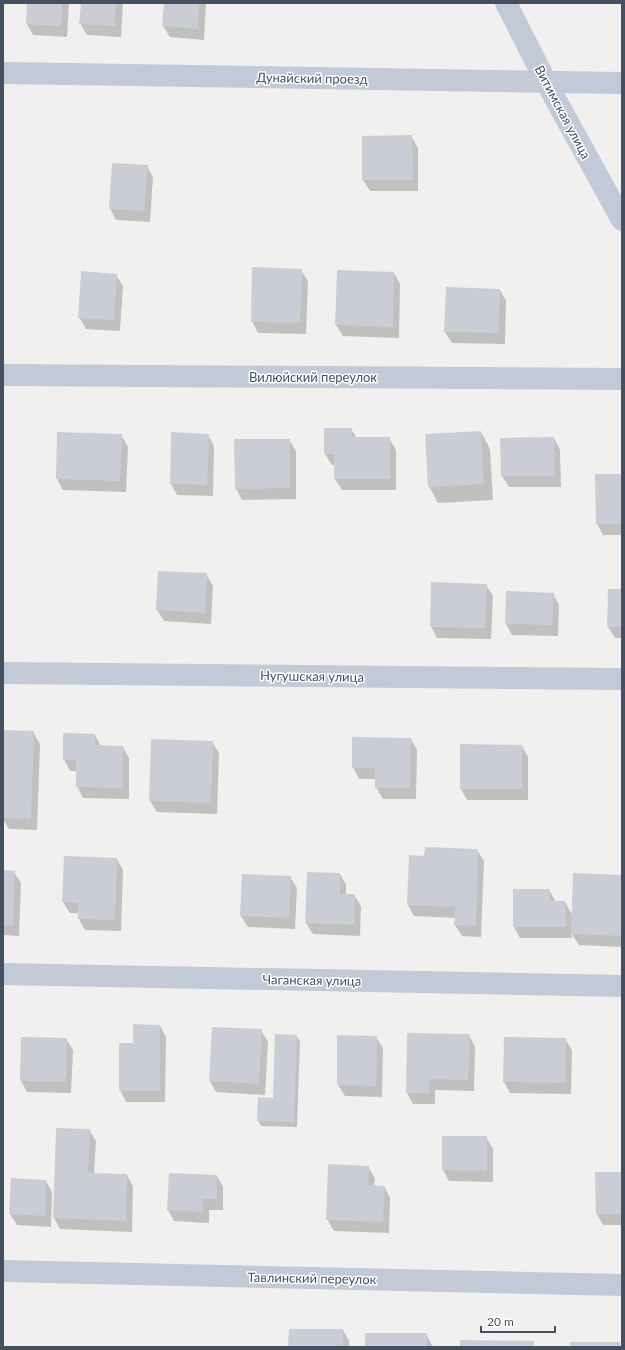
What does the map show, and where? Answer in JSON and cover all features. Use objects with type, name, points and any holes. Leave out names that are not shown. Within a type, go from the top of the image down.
[{"type":"street","name":"Витимская улица","points":[[506,3],[546,82],[622,220]]},
{"type":"street","name":"Дунайский проезд","points":[[3,73],[622,83]]},
{"type":"street","name":"Вилюйский переулок","points":[[3,375],[622,379]]},
{"type":"street","name":"Нугушская улица","points":[[3,672],[622,679]]},
{"type":"street","name":"Чаганская улица","points":[[3,974],[622,986]]},
{"type":"street","name":"Тавлинский переулок","points":[[3,1270],[622,1285]]},
{"type":"building","points":[[27,3],[63,3],[61,26],[26,24]]},
{"type":"building","points":[[81,3],[116,3],[115,26],[79,24]]},
{"type":"building","points":[[164,3],[199,3],[198,29],[162,26]]},
{"type":"building","points":[[412,135],[413,180],[362,180],[362,136]]},
{"type":"building","points":[[112,163],[148,165],[144,211],[109,209]]},
{"type":"building","points":[[252,267],[302,269],[300,323],[251,322]]},
{"type":"building","points":[[337,270],[394,272],[393,327],[335,325]]},
{"type":"building","points":[[81,271],[117,274],[114,320],[78,318]]},
{"type":"building","points":[[446,287],[500,289],[499,333],[444,332]]},
{"type":"building","points":[[324,428],[352,428],[352,437],[390,437],[390,479],[334,479],[334,454],[324,454]]},
{"type":"building","points":[[481,431],[484,484],[428,487],[425,434]]},
{"type":"building","points":[[57,432],[122,434],[120,481],[56,479]]},
{"type":"building","points":[[171,432],[209,434],[207,485],[170,484]]},
{"type":"building","points":[[554,437],[555,476],[501,476],[500,438]]},
{"type":"building","points":[[234,439],[290,439],[290,488],[235,489]]},
{"type":"building","points":[[595,474],[622,474],[622,524],[596,524]]},
{"type":"building","points":[[158,571],[207,573],[205,613],[156,610]]},
{"type":"building","points":[[431,582],[487,584],[485,628],[430,627]]},
{"type":"building","points":[[608,589],[622,589],[622,627],[607,627]]},
{"type":"building","points":[[506,591],[554,593],[552,625],[505,624]]},
{"type":"building","points":[[3,730],[34,731],[31,819],[3,818]]},
{"type":"building","points":[[63,733],[95,734],[95,745],[123,746],[123,788],[76,787],[76,760],[63,760]]},
{"type":"building","points":[[352,737],[411,738],[410,788],[375,788],[375,768],[352,768]]},
{"type":"building","points":[[151,739],[213,741],[211,803],[149,801]]},
{"type":"building","points":[[460,744],[522,745],[522,789],[460,789]]},
{"type":"building","points":[[425,847],[478,849],[476,926],[454,925],[455,907],[407,905],[409,855],[424,856]]},
{"type":"building","points":[[64,856],[117,858],[115,920],[78,919],[78,903],[62,902]]},
{"type":"building","points":[[3,870],[15,871],[13,925],[3,925]]},
{"type":"building","points":[[307,872],[340,873],[340,894],[355,894],[354,925],[305,923]]},
{"type":"building","points":[[573,873],[622,875],[622,936],[571,934]]},
{"type":"building","points":[[242,874],[291,876],[289,918],[240,916]]},
{"type":"building","points":[[513,889],[550,889],[550,901],[565,901],[566,927],[513,927]]},
{"type":"building","points":[[133,1024],[160,1025],[160,1091],[119,1091],[119,1043],[133,1043]]},
{"type":"building","points":[[212,1027],[262,1029],[259,1084],[209,1081]]},
{"type":"building","points":[[407,1033],[470,1034],[468,1080],[429,1079],[429,1093],[406,1093]]},
{"type":"building","points":[[275,1034],[297,1035],[294,1122],[257,1121],[258,1097],[273,1098]]},
{"type":"building","points":[[337,1035],[377,1036],[376,1086],[337,1085]]},
{"type":"building","points":[[21,1037],[67,1038],[66,1082],[20,1081]]},
{"type":"building","points":[[504,1037],[566,1038],[565,1083],[503,1082]]},
{"type":"building","points":[[56,1128],[90,1129],[88,1173],[127,1174],[126,1221],[53,1218]]},
{"type":"building","points":[[442,1136],[487,1136],[487,1171],[442,1170]]},
{"type":"building","points":[[328,1164],[369,1166],[368,1185],[385,1186],[383,1222],[326,1220]]},
{"type":"building","points":[[595,1172],[622,1172],[622,1214],[596,1214]]},
{"type":"building","points":[[169,1173],[217,1175],[217,1199],[203,1199],[203,1212],[167,1210]]},
{"type":"building","points":[[11,1178],[46,1180],[45,1216],[9,1214]]},
{"type":"building","points":[[289,1329],[343,1329],[343,1347],[288,1347]]},
{"type":"building","points":[[365,1333],[427,1333],[427,1347],[365,1347]]},
{"type":"building","points":[[460,1340],[534,1341],[534,1347],[460,1347]]},
{"type":"building","points":[[570,1342],[620,1342],[620,1347],[570,1347]]}]
